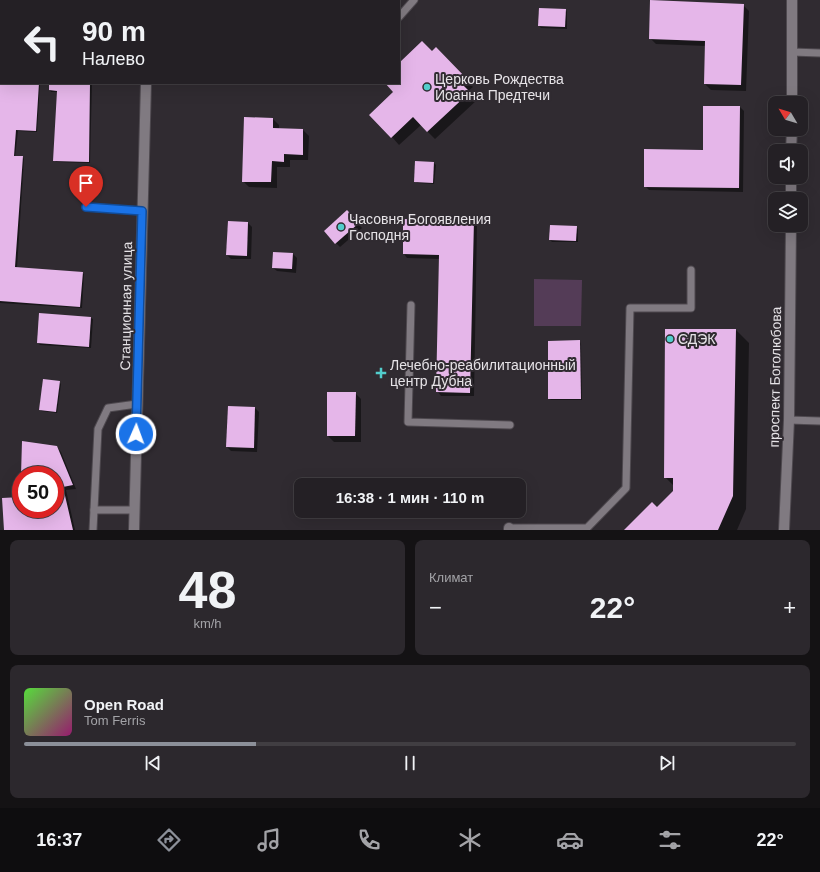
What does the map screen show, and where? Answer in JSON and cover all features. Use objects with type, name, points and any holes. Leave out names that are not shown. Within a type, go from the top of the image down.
[{"type":"main road","points":[[792,0],[792,96]]},
{"type":"main road","name":"Станционная улица","points":[[134,530],[146,84]]},
{"type":"main road","name":"проспект Боголюбова","points":[[784,530],[789,420],[791,232]]},
{"type":"lane","points":[[400,16],[414,0]]},
{"type":"lane","points":[[792,52],[820,53]]},
{"type":"lane","points":[[86,207],[142,211]]},
{"type":"lane","points":[[509,529],[587,528],[626,488],[630,308],[691,308],[691,270]]},
{"type":"lane","points":[[411,305],[408,422],[510,425]]},
{"type":"lane","points":[[93,530],[98,428],[108,408],[137,404]]},
{"type":"lane","points":[[789,420],[820,421]]},
{"type":"lane","points":[[94,510],[134,510]]},
{"type":"shaded area","points":[[534,279],[582,280],[581,326],[534,326]]},
{"type":"building","points":[[650,0],[744,4],[741,85],[704,84],[705,41],[649,39]]},
{"type":"building","points":[[539,8],[566,9],[565,27],[538,26]]},
{"type":"building","name":"Церковь Рождества Иоанна Предтечи","points":[[422,41],[432,51],[436,47],[466,78],[461,83],[470,92],[427,132],[413,117],[391,138],[369,115],[393,92],[386,84],[400,84],[400,62]]},
{"type":"building","points":[[0,84],[39,84],[36,131],[16,130],[14,156],[23,156],[15,267],[83,272],[80,307],[0,301]]},
{"type":"building","points":[[49,84],[90,84],[89,162],[53,161],[57,91],[49,90]]},
{"type":"building","points":[[703,106],[740,106],[739,188],[644,187],[644,149],[703,150]]},
{"type":"building","points":[[244,117],[273,118],[273,128],[303,129],[303,155],[284,154],[284,162],[272,161],[271,182],[242,182]]},
{"type":"building","points":[[415,161],[434,162],[433,183],[414,182]]},
{"type":"building","name":"Часовня Богоявления Господня","points":[[347,210],[359,223],[335,244],[324,231]]},
{"type":"building","points":[[403,219],[474,220],[470,393],[436,392],[439,255],[403,254]]},
{"type":"building","points":[[228,221],[248,222],[247,256],[226,255]]},
{"type":"building","points":[[550,225],[577,226],[576,241],[549,240]]},
{"type":"building","points":[[273,252],[293,253],[292,269],[272,268]]},
{"type":"building","points":[[39,313],[91,317],[89,347],[37,343]]},
{"type":"building","points":[[665,329],[736,329],[733,496],[718,530],[624,530],[652,502],[657,507],[673,491],[673,478],[664,478]]},
{"type":"building","points":[[580,340],[581,399],[548,399],[548,341]]},
{"type":"building","points":[[43,379],[60,381],[56,412],[39,410]]},
{"type":"building","points":[[327,392],[356,392],[355,436],[327,436]]},
{"type":"building","points":[[228,406],[255,407],[254,448],[226,447]]},
{"type":"building","points":[[22,441],[57,446],[73,485],[64,487],[64,466],[21,466]]},
{"type":"building","points":[[64,491],[73,530],[4,530],[2,498],[12,497],[12,518],[64,518]]},
{"type":"place","name":"Церковь Рождества Иоанна Предтечи","points":[[427,87]]},
{"type":"place","name":"Часовня Богоявления Господня","points":[[341,227]]},
{"type":"place","name":"СДЭК","points":[[670,339]]},
{"type":"place","name":"Лечебно-реабилитационный центр Дубна","points":[[381,373]]},
{"type":"route","points":[[86,207],[142,211],[136,434]]}]
